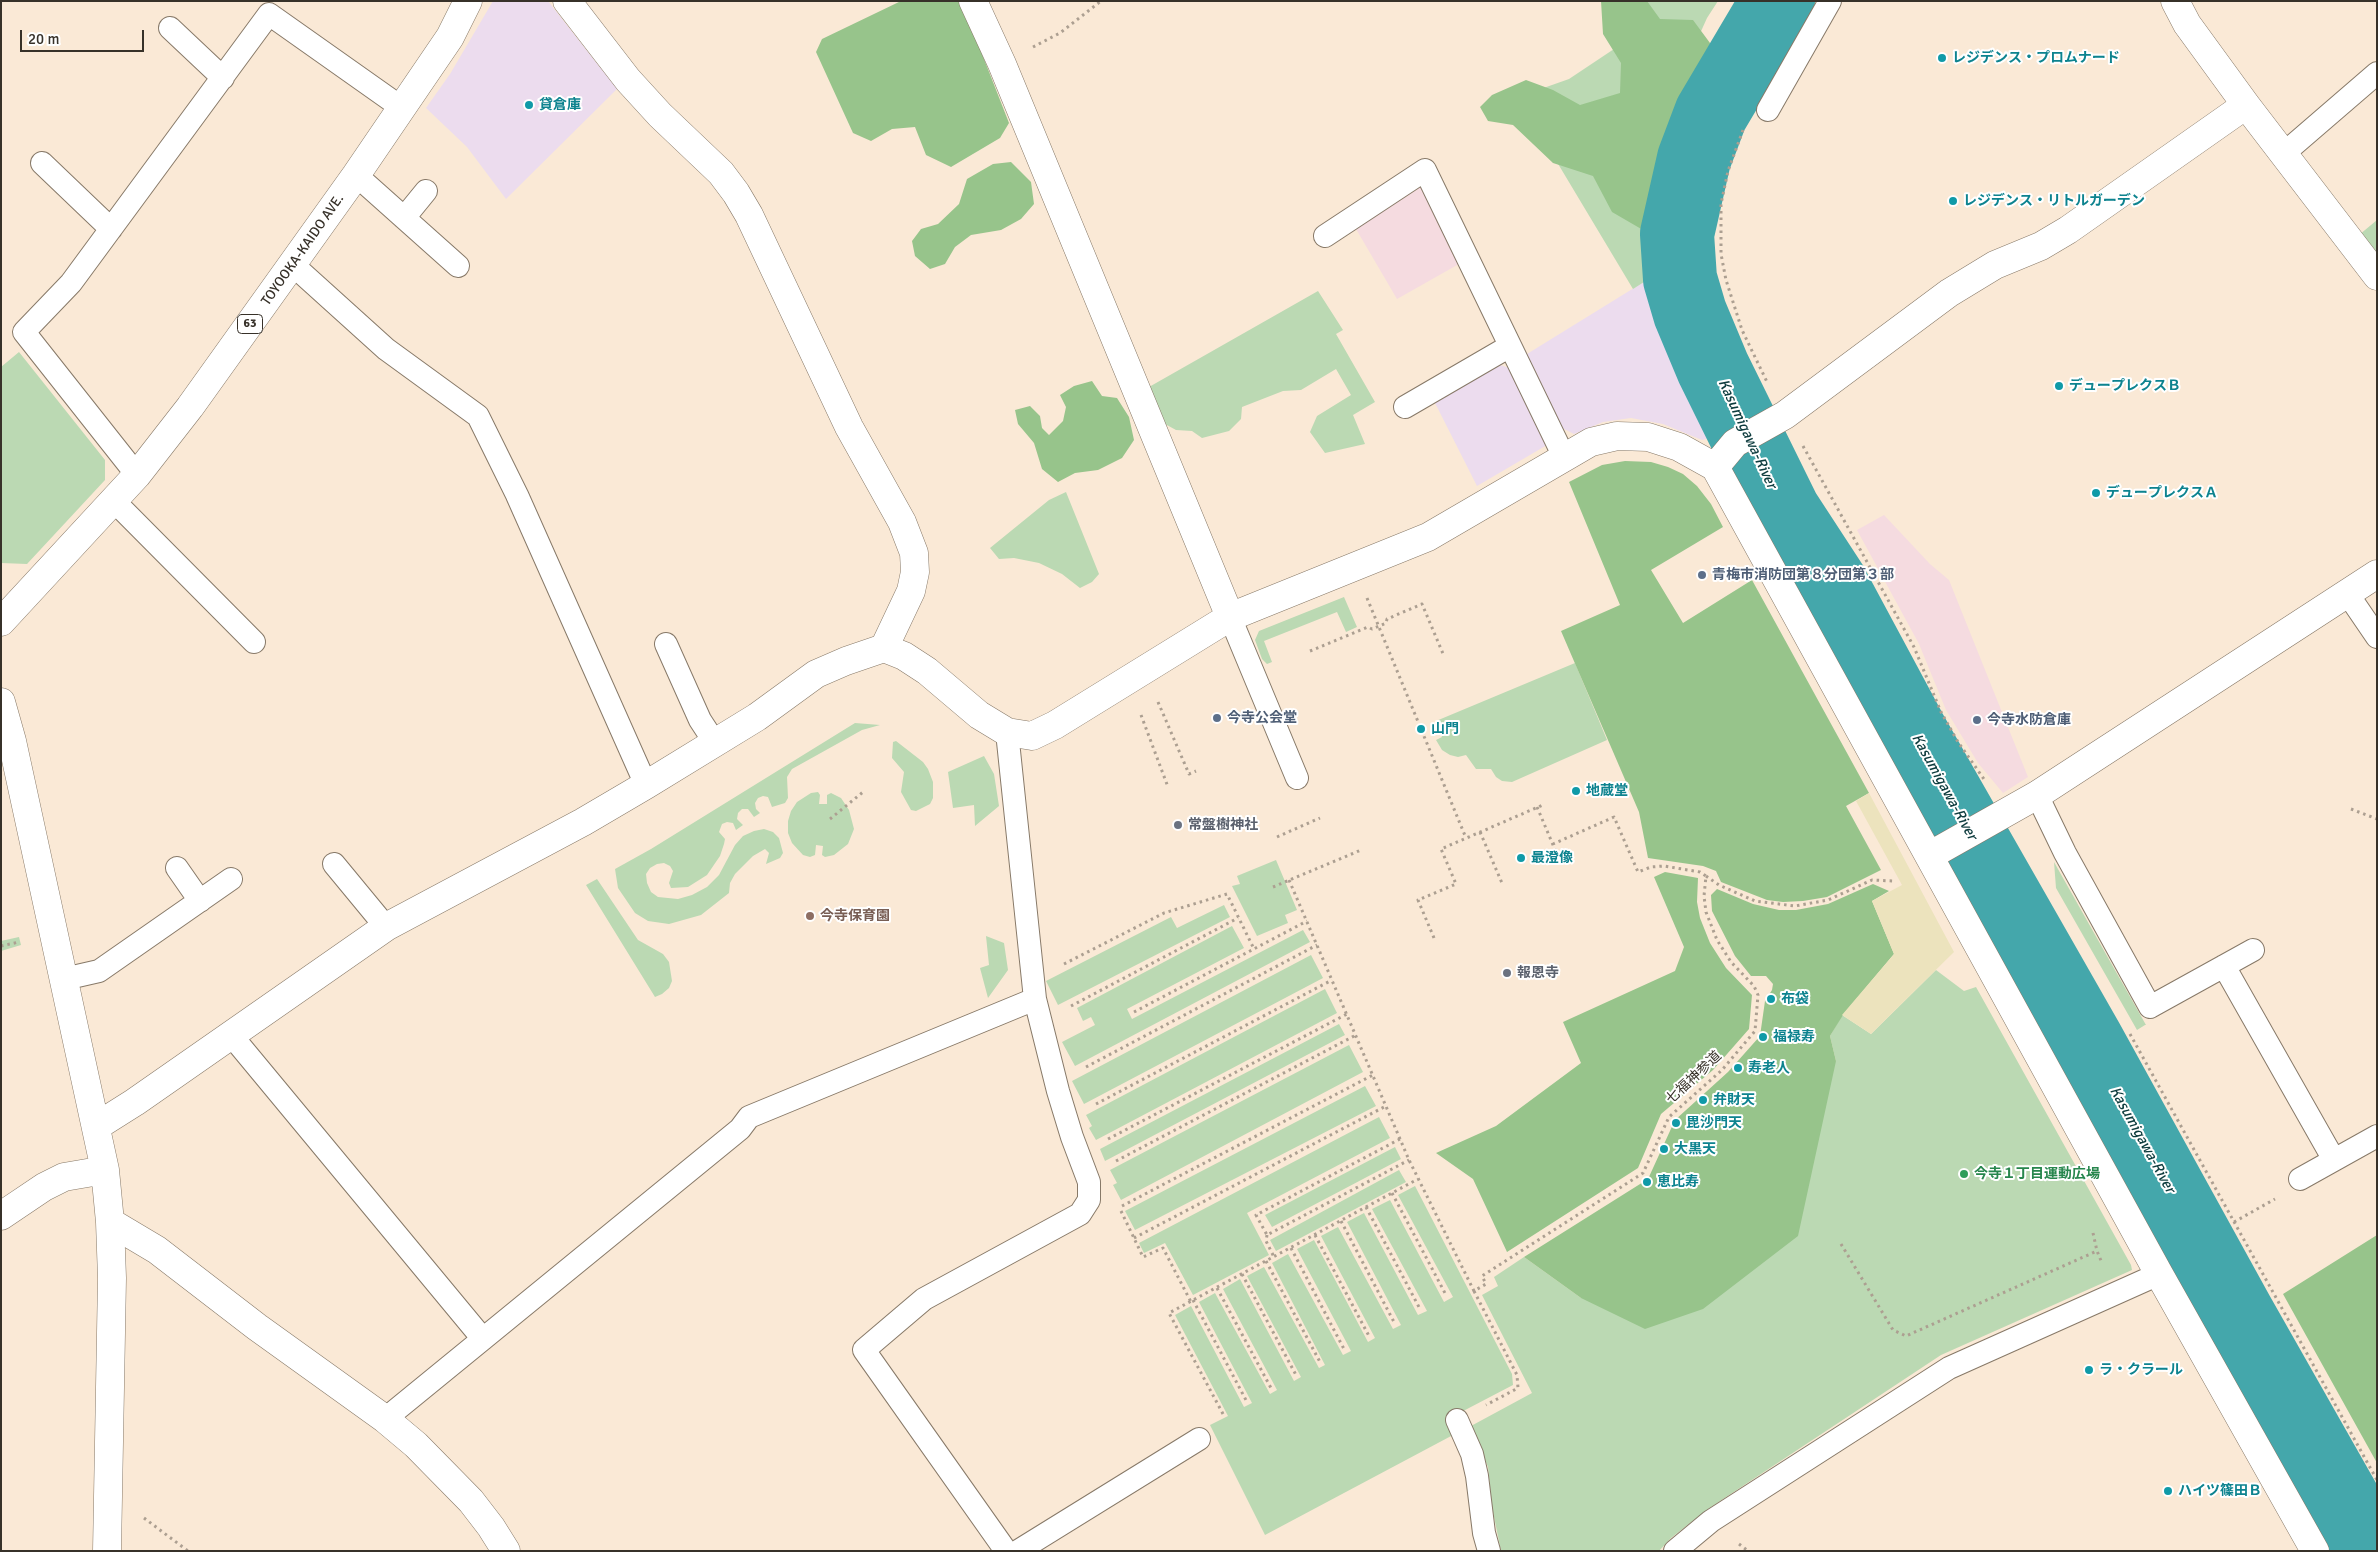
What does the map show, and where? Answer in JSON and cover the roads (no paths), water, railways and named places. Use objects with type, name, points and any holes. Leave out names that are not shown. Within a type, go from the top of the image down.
[{"type":"street","name":"TOYOOKA-KAIDO AVE.","points":[[1,622],[137,475],[293,264],[356,175],[450,37],[468,1]]},
{"type":"street","points":[[567,1],[628,80],[660,115],[720,173],[736,193],[849,427],[902,522],[914,553],[915,572],[911,591],[884,648]]},
{"type":"street","points":[[972,1],[1002,64],[1230,618]]},
{"type":"street","points":[[2175,1],[2188,24],[2246,106],[2377,276]]},
{"type":"street","points":[[1720,460],[1735,443],[1780,419],[1949,293],[1995,265],[2041,246],[2068,230],[2246,106]]},
{"type":"street","points":[[97,1126],[135,1102],[386,927],[583,822],[646,785],[757,717],[816,674],[884,648],[904,656],[919,666],[979,715],[1007,732],[1032,736],[1056,725],[1136,674],[1230,618],[1428,537],[1564,456],[1591,442],[1617,436],[1648,437],[1720,460],[1938,852],[2160,1274],[2315,1551]]},
{"type":"street","points":[[1938,852],[2037,795],[2377,574]]},
{"type":"street","points":[[1,702],[12,741],[97,1126],[105,1170],[110,1222],[107,1551]]},
{"type":"street","points":[[1,1216],[64,1177],[105,1170]]},
{"type":"street","points":[[110,1222],[157,1250],[257,1327],[386,1419],[416,1445],[471,1501],[492,1527],[506,1551]]},
{"type":"lane","points":[[1768,110],[1830,1]]},
{"type":"lane","points":[[137,475],[24,332],[71,283],[269,14],[402,108]]},
{"type":"lane","points":[[170,28],[223,78]]},
{"type":"lane","points":[[2282,155],[2377,73]]},
{"type":"lane","points":[[42,163],[111,229]]},
{"type":"lane","points":[[1325,236],[1426,170],[1564,456]]},
{"type":"lane","points":[[356,175],[458,266]]},
{"type":"lane","points":[[404,218],[426,191]]},
{"type":"lane","points":[[293,264],[386,349],[478,416],[517,495],[646,785]]},
{"type":"lane","points":[[1405,407],[1510,346]]},
{"type":"lane","points":[[114,502],[254,642]]},
{"type":"lane","points":[[2348,593],[2377,636]]},
{"type":"lane","points":[[1230,618],[1297,778]]},
{"type":"lane","points":[[666,644],[700,720],[715,743]]},
{"type":"lane","points":[[1006,1551],[864,1350],[924,1299],[1080,1214],[1088,1200],[1089,1182],[1072,1137],[1058,1091],[1035,999],[1007,732]]},
{"type":"lane","points":[[2037,795],[2065,853],[2150,1007],[2254,950]]},
{"type":"lane","points":[[334,864],[386,927]]},
{"type":"lane","points":[[177,868],[200,901]]},
{"type":"lane","points":[[64,979],[99,971],[231,879]]},
{"type":"lane","points":[[2224,966],[2334,1160]]},
{"type":"lane","points":[[386,1419],[740,1128],[749,1117],[1035,999]]},
{"type":"lane","points":[[231,1035],[482,1339]]},
{"type":"lane","points":[[2300,1179],[2377,1136]]},
{"type":"lane","points":[[1675,1551],[1711,1521],[1949,1368],[2160,1274]]},
{"type":"lane","points":[[1457,1420],[1472,1454],[1477,1476],[1484,1533],[1489,1551]]},
{"type":"lane","points":[[1018,1551],[1198,1439]]},
{"type":"waterway","name":"Kasumigawa-River","points":[[1778,1],[1711,114],[1694,159],[1677,234],[1680,279],[1690,313],[1713,368],[1784,512],[1831,584],[1910,731],[2087,1041],[2237,1313],[2372,1551]]},
{"type":"place","name":"レジデンス・プロムナード","points":[[1942,58]]},
{"type":"place","name":"貸倉庫","points":[[529,105]]},
{"type":"place","name":"レジデンス・リトルガーデン","points":[[1953,201]]},
{"type":"place","name":"デュープレクスＢ","points":[[2059,386]]},
{"type":"place","name":"デュープレクスＡ","points":[[2096,493]]},
{"type":"place","name":"青梅市消防団第８分団第３部","points":[[1702,575]]},
{"type":"place","name":"今寺公会堂","points":[[1217,718]]},
{"type":"place","name":"今寺水防倉庫","points":[[1977,720]]},
{"type":"place","name":"山門","points":[[1421,729]]},
{"type":"place","name":"地蔵堂","points":[[1576,791]]},
{"type":"place","name":"常盤樹神社","points":[[1178,825]]},
{"type":"place","name":"最澄像","points":[[1521,858]]},
{"type":"place","name":"今寺保育園","points":[[810,916]]},
{"type":"place","name":"報恩寺","points":[[1507,973]]},
{"type":"place","name":"布袋","points":[[1771,999]]},
{"type":"place","name":"福禄寿","points":[[1763,1037]]},
{"type":"place","name":"寿老人","points":[[1738,1068]]},
{"type":"place","name":"弁財天","points":[[1703,1100]]},
{"type":"place","name":"毘沙門天","points":[[1676,1123]]},
{"type":"place","name":"大黒天","points":[[1664,1149]]},
{"type":"place","name":"今寺１丁目運動広場","points":[[1964,1174]]},
{"type":"place","name":"恵比寿","points":[[1647,1182]]},
{"type":"place","name":"ラ・クラール","points":[[2089,1370]]},
{"type":"place","name":"ハイツ篠田Ｂ","points":[[2168,1491]]}]
